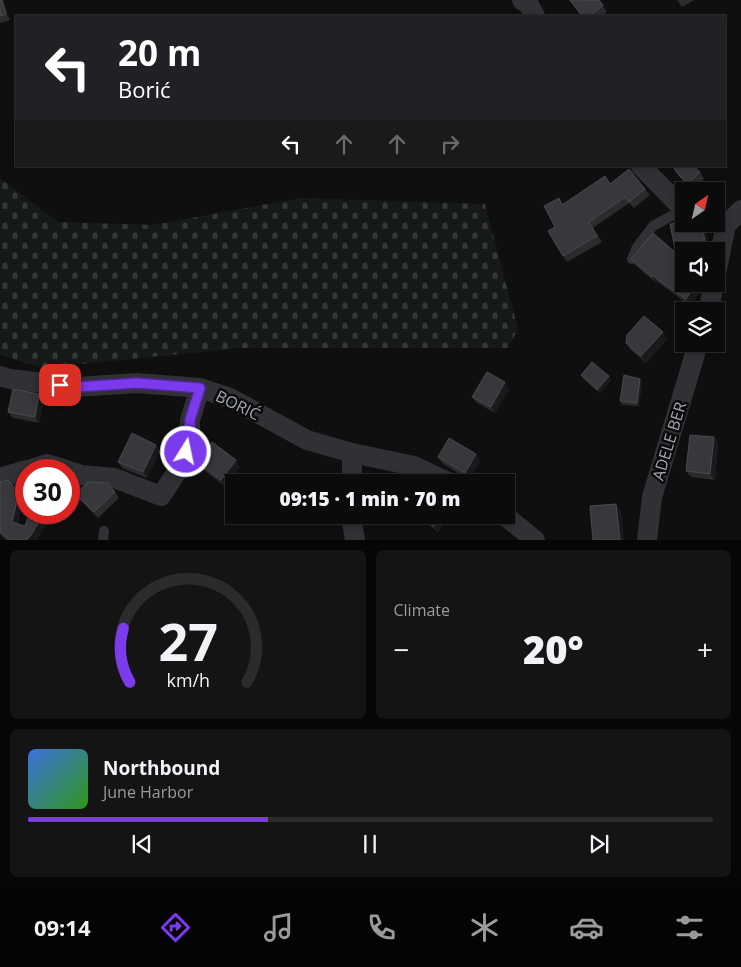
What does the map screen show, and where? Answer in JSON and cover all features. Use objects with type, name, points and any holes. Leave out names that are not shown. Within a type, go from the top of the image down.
[{"type":"street","points":[[522,0],[529,5],[534,15]]},
{"type":"street","points":[[642,167],[675,202]]},
{"type":"street","points":[[725,221],[741,210]]},
{"type":"street","name":"ADELE BER","points":[[647,540],[652,497],[696,352]]},
{"type":"street","name":"BORIĆ","points":[[0,376],[10,379],[77,387],[137,383],[200,388],[230,398],[307,440],[352,453],[414,466],[431,474]]},
{"type":"street","points":[[80,474],[114,478],[161,496],[182,464],[190,440],[190,420],[200,388]]},
{"type":"street","points":[[352,453],[352,474]]},
{"type":"street","points":[[0,478],[15,474]]},
{"type":"street","points":[[353,524],[355,540]]},
{"type":"street","points":[[515,524],[535,540]]},
{"type":"lane","points":[[632,259],[637,247],[653,226],[675,214]]},
{"type":"green space","points":[[0,178],[58,222],[152,225],[301,198],[485,204],[518,329],[508,348],[241,348],[42,368],[0,355]]},
{"type":"building","points":[[0,0],[2,0],[6,14],[0,16]]},
{"type":"building","points":[[570,0],[599,0],[603,5],[590,15],[581,15]]},
{"type":"building","points":[[676,167],[695,167],[700,172],[689,182],[685,182],[674,169]]},
{"type":"building","points":[[629,169],[645,189],[629,202],[625,197],[589,222],[597,236],[563,256],[548,231],[555,227],[544,206],[559,198],[562,205],[605,176],[610,184]]},
{"type":"building","points":[[675,223],[675,232],[703,232],[705,242],[675,242],[675,248],[670,224]]},
{"type":"building","points":[[653,233],[675,252],[675,291],[652,277],[631,259]]},
{"type":"building","points":[[676,292],[691,292],[686,299]]},
{"type":"building","points":[[644,316],[663,332],[641,356],[626,343],[627,335]]},
{"type":"building","points":[[592,362],[609,376],[597,390],[581,375]]},
{"type":"building","points":[[487,372],[505,382],[491,407],[472,397]]},
{"type":"building","points":[[624,375],[640,379],[637,403],[620,401]]},
{"type":"building","points":[[13,389],[39,394],[35,417],[8,412]]},
{"type":"building","points":[[132,433],[156,445],[143,472],[118,462]]},
{"type":"building","points":[[690,435],[714,437],[710,474],[686,471]]},
{"type":"building","points":[[449,438],[476,454],[465,473],[438,457]]},
{"type":"building","points":[[212,442],[236,460],[221,480],[197,462]]},
{"type":"building","points":[[8,480],[15,488],[15,510],[12,522],[25,526],[26,524],[38,524],[27,540],[10,540],[0,532],[0,482]]},
{"type":"building","points":[[88,482],[107,483],[115,492],[94,512],[80,498],[80,490]]},
{"type":"building","points":[[616,504],[620,540],[593,540],[590,506]]},
{"type":"route","points":[[60,385],[77,387],[137,383],[200,388],[190,420],[190,440],[186,452]]}]
